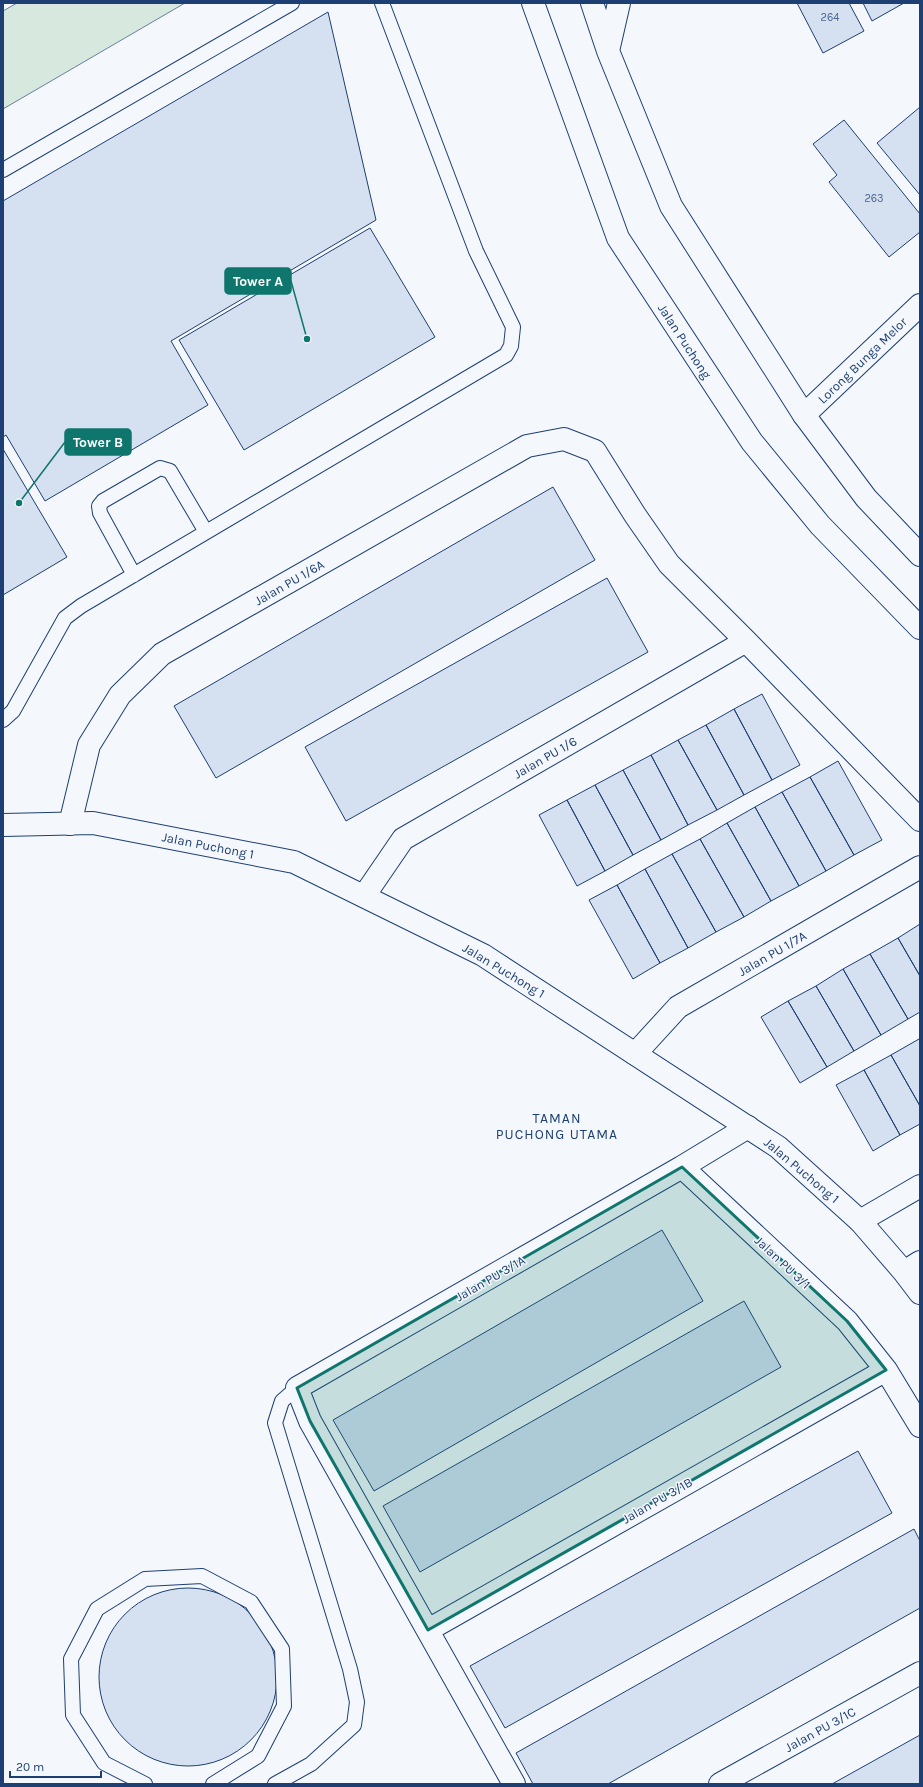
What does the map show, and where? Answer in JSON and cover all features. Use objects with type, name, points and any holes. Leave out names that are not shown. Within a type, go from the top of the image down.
[{"type":"street","name":"Jalan Puchong","points":[[532,3],[618,238],[752,442],[820,525],[920,628]]},
{"type":"street","points":[[592,3],[608,51],[672,206],[804,415],[866,498],[920,555]]},
{"type":"street","points":[[608,51],[619,3]]},
{"type":"street","name":"Lorong Bunga Melor","points":[[804,415],[920,305]]},
{"type":"street","name":"Jalan PU 1/6A","points":[[70,824],[89,746],[120,695],[162,654],[527,446],[564,439],[595,451],[635,515],[669,564],[746,641]]},
{"type":"street","points":[[746,641],[920,820]]},
{"type":"street","name":"Jalan PU 1/6","points":[[364,896],[403,839],[746,641]]},
{"type":"street","name":"Jalan Puchong 1","points":[[3,825],[94,823],[294,862],[483,955],[778,1147],[912,1267],[920,1293]]},
{"type":"street","name":"Jalan PU 1/7A","points":[[635,1054],[678,1007],[920,868]]},
{"type":"street","points":[[682,1167],[748,1127]]},
{"type":"street","name":"Jalan PU 3/1","points":[[682,1167],[847,1321],[886,1370],[920,1426]]},
{"type":"street","name":"Jalan PU 3/1A","points":[[297,1388],[682,1167]]},
{"type":"street","points":[[860,1221],[920,1186]]},
{"type":"street","name":"Jalan PU 3/1B","points":[[428,1630],[886,1370]]},
{"type":"street","points":[[297,1388],[310,1421],[514,1784]]},
{"type":"street","name":"Jalan PU 3/1C","points":[[720,1784],[920,1673]]},
{"type":"lane","points":[[3,170],[292,3]]},
{"type":"lane","points":[[3,720],[13,711],[65,618],[81,606],[506,355],[511,346],[513,327],[476,251],[382,3]]},
{"type":"lane","points":[[134,575],[100,513],[99,506],[102,501],[160,468],[165,468],[170,471],[206,532]]},
{"type":"lane","points":[[275,1784],[311,1764],[354,1725],[357,1702],[350,1669],[275,1423],[282,1400],[297,1388]]},
{"type":"lane","points":[[145,1784],[104,1763],[73,1715],[71,1659],[97,1609],[145,1579],[202,1576],[251,1602],[282,1649],[284,1706],[258,1756],[213,1784]]},
{"type":"highlighted area","points":[[682,1167],[847,1321],[886,1370],[428,1630],[310,1421],[297,1388]]},
{"type":"shaded area","points":[[17,3],[185,3],[3,109],[3,11]]},
{"type":"building","points":[[797,3],[849,3],[864,31],[823,53]]},
{"type":"building","points":[[863,3],[904,3],[872,21]]},
{"type":"building","points":[[328,12],[376,220],[171,341],[208,405],[45,501],[6,435],[3,437],[3,201]]},
{"type":"building","points":[[920,107],[920,195],[877,143]]},
{"type":"building","points":[[844,120],[920,214],[920,232],[889,257],[829,182],[837,175],[813,144]]},
{"type":"building","points":[[370,228],[435,337],[244,450],[179,340]]},
{"type":"building","points":[[3,449],[67,557],[3,595]]},
{"type":"building","points":[[553,487],[595,560],[216,778],[174,706]]},
{"type":"building","points":[[607,578],[648,652],[346,821],[305,747]]},
{"type":"building","points":[[762,694],[800,765],[772,780],[734,709]]},
{"type":"building","points":[[734,709],[772,780],[744,795],[706,725]]},
{"type":"building","points":[[706,725],[744,795],[717,810],[678,740]]},
{"type":"building","points":[[678,740],[717,810],[688,825],[651,755]]},
{"type":"building","points":[[651,755],[688,825],[661,840],[623,770]]},
{"type":"building","points":[[838,761],[882,840],[854,855],[810,777]]},
{"type":"building","points":[[623,770],[661,840],[633,855],[595,785]]},
{"type":"building","points":[[810,777],[854,855],[826,871],[782,792]]},
{"type":"building","points":[[595,785],[633,855],[605,871],[567,800]]},
{"type":"building","points":[[782,792],[826,871],[799,886],[755,807]]},
{"type":"building","points":[[567,800],[605,871],[577,886],[539,815]]},
{"type":"building","points":[[755,807],[799,886],[771,901],[727,823]]},
{"type":"building","points":[[727,823],[771,901],[744,917],[700,839]]},
{"type":"building","points":[[700,839],[744,917],[716,932],[672,854]]},
{"type":"building","points":[[672,854],[716,932],[688,948],[645,869]]},
{"type":"building","points":[[645,869],[688,948],[660,963],[617,885]]},
{"type":"building","points":[[617,885],[660,963],[633,979],[589,900]]},
{"type":"building","points":[[920,924],[920,976],[898,938]]},
{"type":"building","points":[[898,938],[920,976],[920,1012],[908,1019],[870,954]]},
{"type":"building","points":[[870,954],[908,1019],[881,1035],[843,969]]},
{"type":"building","points":[[843,969],[881,1035],[854,1051],[816,986]]},
{"type":"building","points":[[816,986],[854,1051],[827,1067],[788,1001]]},
{"type":"building","points":[[788,1001],[827,1067],[800,1083],[761,1017]]},
{"type":"building","points":[[919,1039],[920,1041],[920,1106],[891,1055]]},
{"type":"building","points":[[891,1055],[920,1106],[920,1124],[900,1135],[864,1070]]},
{"type":"building","points":[[864,1070],[900,1135],[873,1151],[836,1085]]},
{"type":"building","points":[[662,1230],[703,1301],[374,1491],[333,1420]]},
{"type":"building","points":[[744,1301],[781,1367],[420,1572],[383,1506]]},
{"type":"building","points":[[858,1451],[892,1513],[505,1728],[470,1666]]},
{"type":"building","points":[[914,1529],[920,1541],[920,1608],[608,1784],[533,1784],[516,1753]]},
{"type":"building","points":[[179,1588],[197,1588],[230,1598],[245,1608],[257,1620],[267,1635],[273,1651],[277,1668],[277,1686],[273,1703],[267,1719],[257,1734],[245,1746],[230,1756],[214,1762],[197,1766],[179,1766],[146,1756],[131,1746],[119,1734],[109,1719],[103,1703],[99,1686],[99,1668],[109,1635],[119,1620],[131,1608],[146,1598],[162,1592]]},
{"type":"building","points":[[920,1735],[920,1784],[832,1784]]},
{"type":"place","name":"Tower A","points":[[307,339]]},
{"type":"place","name":"Tower B","points":[[19,503]]},
{"type":"district","name":"TAMAN PUCHONG UTAMA","points":[[557,1126]]}]
